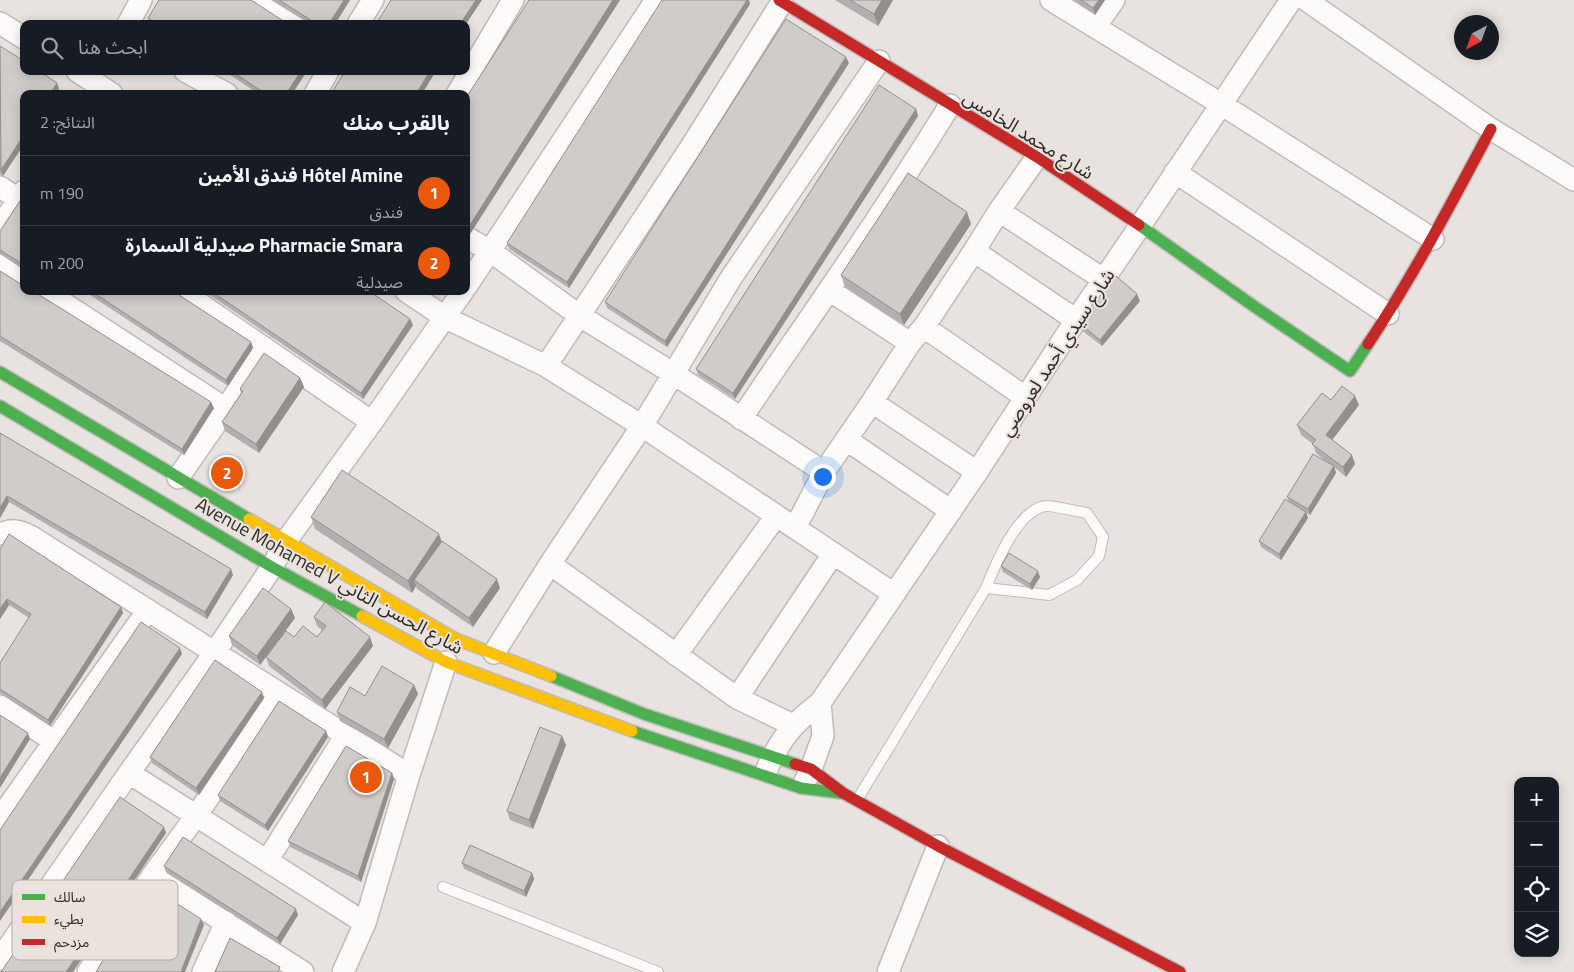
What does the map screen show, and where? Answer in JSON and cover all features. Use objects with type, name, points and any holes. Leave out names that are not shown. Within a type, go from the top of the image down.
[{"type":"main road","name":"شارع محمد الخامس","points":[[781,0],[950,106],[1037,157],[1350,371],[1388,314]]},
{"type":"main road","points":[[1388,314],[1432,239],[1491,129]]},
{"type":"main road","name":"Avenue Mohamed V شارع الحسن الثاني","points":[[0,372],[286,542],[456,639],[644,714],[772,757],[806,778]]},
{"type":"main road","name":"Avenue Mohamed V شارع الحسن الثاني","points":[[0,406],[272,567],[446,662],[635,732],[764,776],[806,778]]},
{"type":"main road","points":[[806,778],[842,793]]},
{"type":"main road","points":[[806,778],[842,793],[938,846],[1180,972]]},
{"type":"street","points":[[130,20],[141,0]]},
{"type":"street","points":[[260,0],[291,20]]},
{"type":"street","points":[[360,20],[373,0]]},
{"type":"street","points":[[470,72],[513,0]]},
{"type":"street","points":[[470,281],[656,0]]},
{"type":"street","points":[[546,366],[692,147],[781,0]]},
{"type":"street","points":[[1051,0],[1221,104],[1432,239]]},
{"type":"street","points":[[1095,27],[1114,0]]},
{"type":"street","name":"شارع سيدي أحمد لعروصي","points":[[764,776],[772,757],[793,725],[820,702],[951,511],[1103,279],[1290,0]]},
{"type":"street","points":[[1306,0],[1491,129],[1574,180]]},
{"type":"street","points":[[0,23],[20,36]]},
{"type":"street","points":[[494,653],[550,564],[642,426],[732,278],[879,61]]},
{"type":"street","points":[[83,75],[99,85]]},
{"type":"street","points":[[192,75],[219,90]]},
{"type":"street","points":[[317,90],[326,75]]},
{"type":"street","points":[[459,90],[468,75]]},
{"type":"street","points":[[741,419],[905,177],[950,106]]},
{"type":"street","points":[[795,528],[824,472],[910,343],[924,327],[999,211],[1037,157]]},
{"type":"street","points":[[1175,172],[1388,314]]},
{"type":"street","points":[[0,187],[20,195]]},
{"type":"street","points":[[0,227],[20,197]]},
{"type":"street","points":[[999,211],[1103,279]]},
{"type":"street","points":[[470,239],[490,251],[580,316],[674,374],[824,472]]},
{"type":"street","points":[[974,252],[1076,320]]},
{"type":"street","points":[[0,265],[20,277]]},
{"type":"street","points":[[829,290],[910,343]]},
{"type":"street","points":[[56,295],[226,409]]},
{"type":"street","points":[[187,295],[372,422]]},
{"type":"street","points":[[412,295],[446,318],[546,366],[642,426],[894,594]]},
{"type":"street","points":[[54,880],[215,652],[272,567],[286,542],[460,295]]},
{"type":"street","points":[[924,327],[1025,398]]},
{"type":"street","points":[[178,478],[226,409],[265,348]]},
{"type":"street","points":[[872,402],[977,472]]},
{"type":"street","points":[[847,440],[951,511]]},
{"type":"street","points":[[676,655],[776,516]]},
{"type":"street","points":[[0,534],[19,530],[30,536],[409,775]]},
{"type":"street","points":[[737,698],[833,554]]},
{"type":"street","points":[[550,564],[737,698],[793,725]]},
{"type":"street","points":[[0,818],[148,610]]},
{"type":"street","points":[[343,972],[365,923],[409,775],[446,662]]},
{"type":"street","points":[[149,880],[196,816],[279,693]]},
{"type":"street","points":[[806,778],[823,736],[820,702]]},
{"type":"street","points":[[0,706],[54,741]]},
{"type":"street","points":[[267,861],[346,736]]},
{"type":"street","points":[[128,773],[365,923]]},
{"type":"street","points":[[888,972],[938,846]]},
{"type":"street","points":[[152,876],[158,880]]},
{"type":"street","points":[[178,892],[304,972]]},
{"type":"street","points":[[203,972],[226,922]]},
{"type":"street","points":[[0,959],[12,942]]},
{"type":"street","points":[[88,972],[96,960]]},
{"type":"lane","points":[[857,801],[986,588],[1001,551],[1027,515],[1045,506],[1086,513],[1103,537],[1099,556],[1077,580],[1049,595],[986,588]]},
{"type":"lane","points":[[443,887],[658,972]]},
{"type":"building","points":[[159,0],[251,0],[282,20],[151,20],[148,18]]},
{"type":"building","points":[[279,0],[344,0],[332,20],[311,20]]},
{"type":"building","points":[[391,0],[476,0],[463,20],[378,20]]},
{"type":"building","points":[[529,0],[613,0],[470,225],[470,92]]},
{"type":"building","points":[[662,0],[747,0],[567,282],[507,243]]},
{"type":"building","points":[[850,0],[882,0],[874,14]]},
{"type":"building","points":[[1081,0],[1099,0],[1093,8]]},
{"type":"building","points":[[786,19],[846,57],[665,341],[605,302]]},
{"type":"building","points":[[0,46],[20,58],[20,75],[45,75],[57,83],[53,90],[20,90],[20,141],[1,170]]},
{"type":"building","points":[[237,75],[298,75],[289,90],[260,90]]},
{"type":"building","points":[[343,75],[428,75],[418,90],[333,90]]},
{"type":"building","points":[[879,85],[916,109],[733,393],[696,369]]},
{"type":"building","points":[[908,173],[967,212],[900,314],[841,275]]},
{"type":"building","points":[[20,201],[20,262],[0,250],[0,231]]},
{"type":"building","points":[[0,271],[20,284],[20,295],[39,295],[211,402],[182,449],[0,336]]},
{"type":"building","points":[[1116,276],[1137,294],[1100,340],[1078,322]]},
{"type":"building","points":[[97,295],[179,295],[251,342],[226,380]]},
{"type":"building","points":[[217,295],[375,295],[410,319],[361,393]]},
{"type":"building","points":[[264,353],[300,378],[256,444],[222,422],[243,391],[240,389]]},
{"type":"building","points":[[1342,386],[1355,396],[1326,435],[1352,455],[1343,467],[1312,444],[1316,440],[1297,425],[1322,393],[1331,400]]},
{"type":"building","points":[[0,433],[231,569],[205,612],[7,496],[0,508]]},
{"type":"building","points":[[1313,454],[1334,466],[1308,509],[1287,497]]},
{"type":"building","points":[[342,470],[439,534],[408,581],[311,517]]},
{"type":"building","points":[[1285,499],[1306,512],[1279,554],[1259,541]]},
{"type":"building","points":[[9,534],[121,607],[48,720],[0,689],[0,663],[31,614],[7,599],[0,609],[0,549]]},
{"type":"building","points":[[442,541],[497,579],[469,618],[414,580]]},
{"type":"building","points":[[1009,553],[1038,571],[1030,584],[1001,566]]},
{"type":"building","points":[[263,588],[291,609],[257,656],[229,636]]},
{"type":"building","points":[[325,602],[370,637],[322,700],[266,657],[286,631],[294,637],[303,626],[317,637],[326,626],[314,617]]},
{"type":"building","points":[[141,622],[180,648],[22,880],[12,880],[12,894],[0,912],[0,830]]},
{"type":"building","points":[[215,660],[262,692],[196,788],[150,757]]},
{"type":"building","points":[[382,666],[414,685],[384,739],[337,712],[350,687],[365,696]]},
{"type":"building","points":[[279,701],[326,731],[265,825],[218,795]]},
{"type":"building","points":[[0,715],[28,733],[0,778]]},
{"type":"building","points":[[540,727],[562,736],[529,820],[507,811]]},
{"type":"building","points":[[346,746],[392,773],[358,876],[288,841]]},
{"type":"building","points":[[120,797],[164,827],[128,880],[64,880]]},
{"type":"building","points":[[183,837],[296,909],[277,938],[164,866]]},
{"type":"building","points":[[470,845],[532,873],[524,891],[462,863]]},
{"type":"building","points":[[178,904],[201,919],[181,972],[96,972],[103,960],[178,960]]},
{"type":"building","points":[[230,938],[280,967],[278,972],[215,972]]},
{"type":"building","points":[[12,956],[12,960],[74,960],[66,972],[1,972]]},
{"type":"traffic: fast","points":[[1139,225],[1350,371],[1368,344]]},
{"type":"traffic: fast","points":[[0,372],[249,519]]},
{"type":"traffic: fast","points":[[0,406],[272,567],[362,616]]},
{"type":"traffic: fast","points":[[551,676],[644,714],[795,764]]},
{"type":"traffic: fast","points":[[632,731],[801,788],[841,793]]},
{"type":"traffic: slow","points":[[249,519],[456,639],[551,676]]},
{"type":"traffic: slow","points":[[362,616],[446,662],[632,731]]},
{"type":"traffic: jam","points":[[779,0],[1037,157],[1139,225]]},
{"type":"traffic: jam","points":[[1368,344],[1417,265],[1491,129]]},
{"type":"traffic: jam","points":[[795,764],[811,769],[843,793],[938,846],[1180,972]]},
{"type":"place","name":"Pharmacie Smara صيدلية السمارة","points":[[227,473]]},
{"type":"place","name":"Hôtel Amine فندق الأمين","points":[[366,777]]}]
